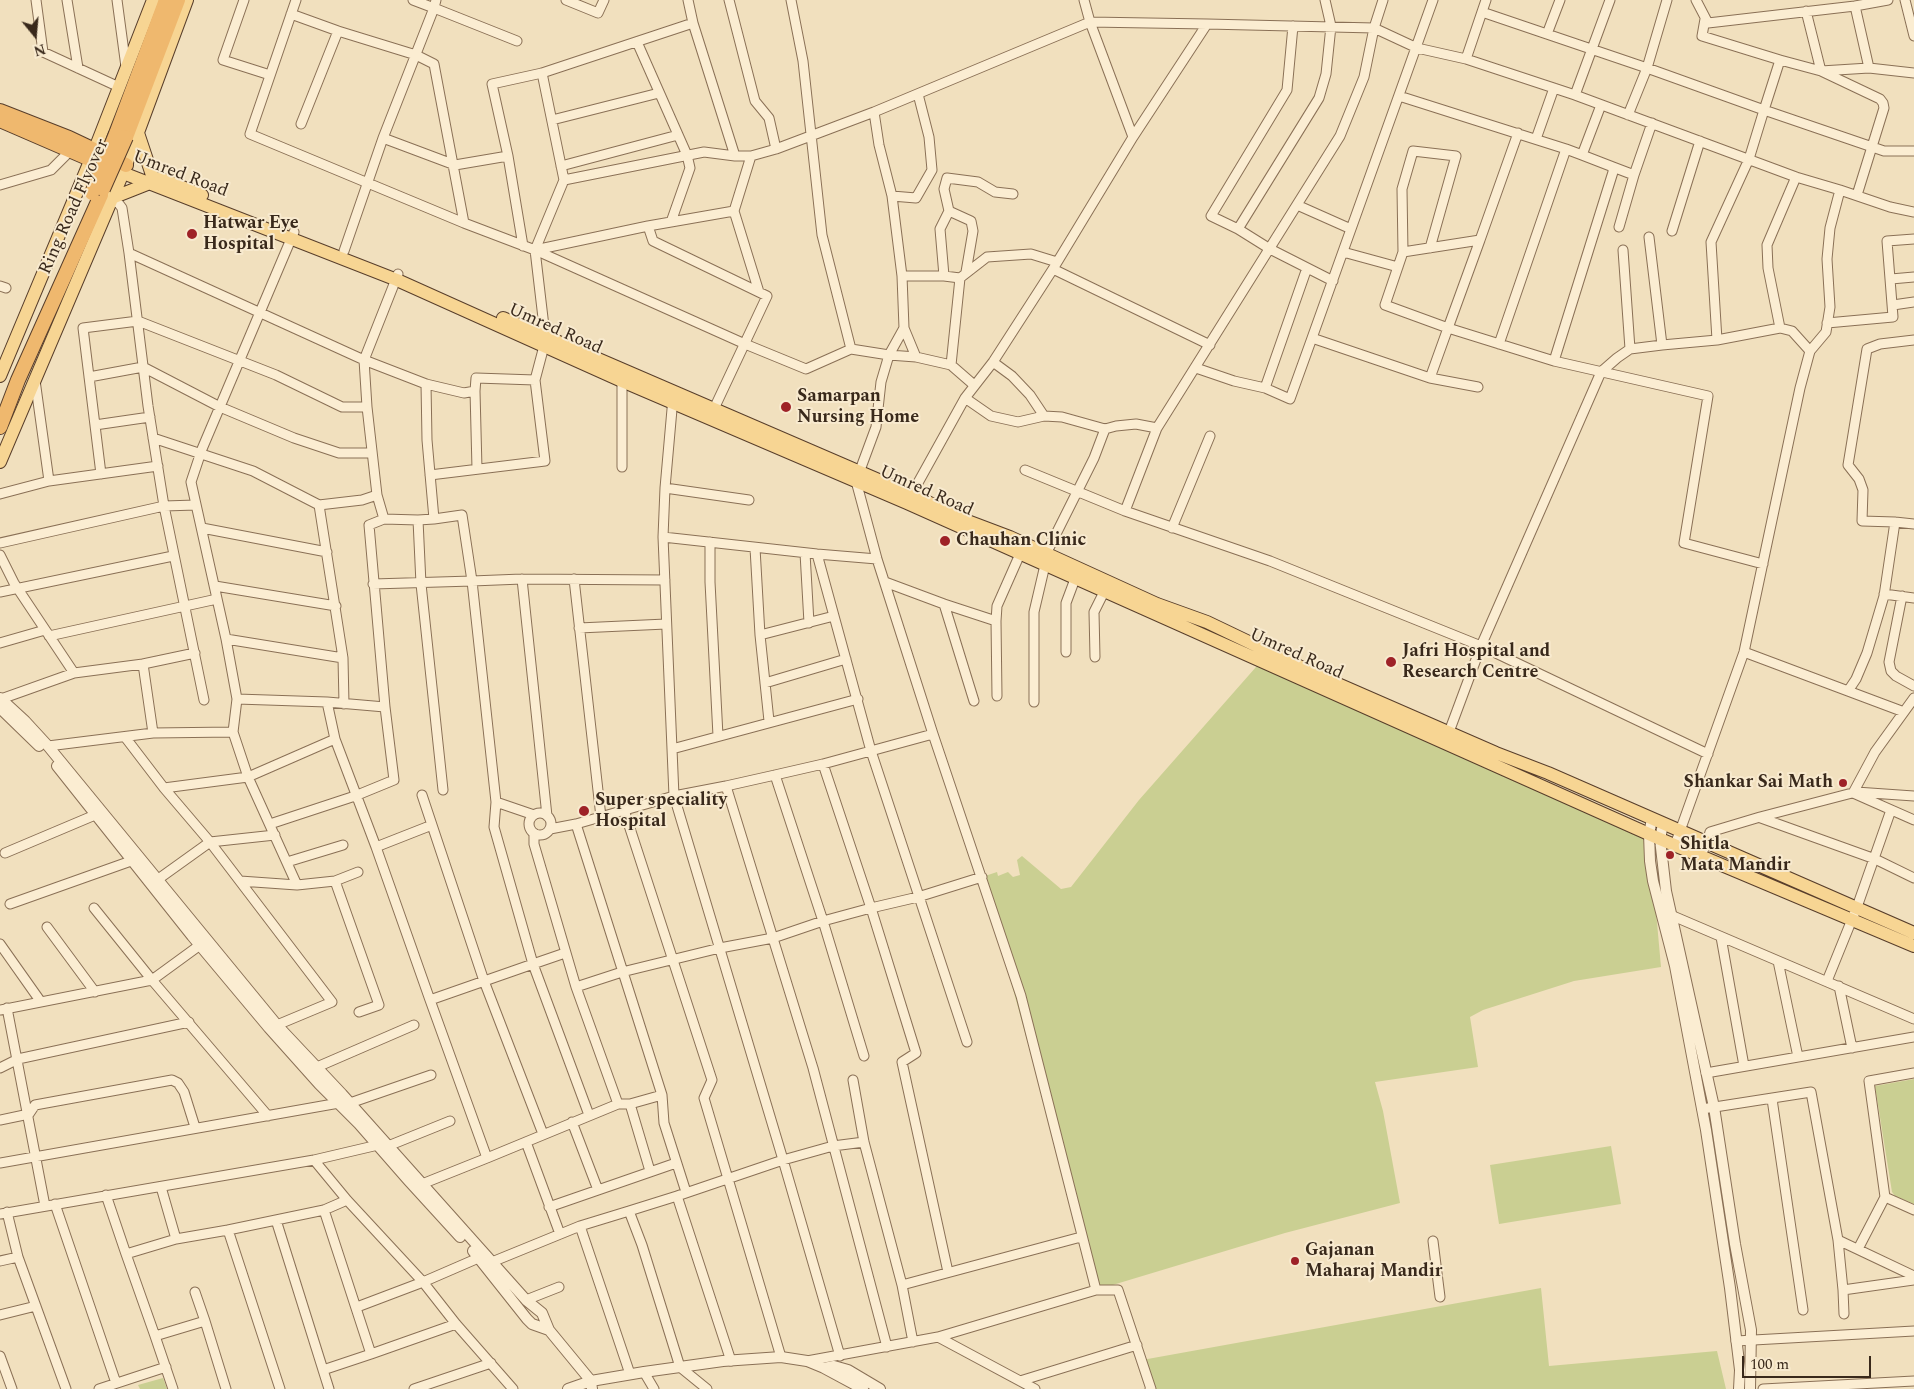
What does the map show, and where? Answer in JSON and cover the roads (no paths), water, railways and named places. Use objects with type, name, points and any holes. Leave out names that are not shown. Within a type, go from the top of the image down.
[{"type":"highway","name":"Ring Road Flyover","points":[[127,135],[166,0]]},
{"type":"highway","name":"Ring Road Flyover","points":[[0,427],[18,380],[104,197],[178,0]]},
{"type":"highway","points":[[0,111],[69,138],[92,155],[124,169]]},
{"type":"highway","points":[[0,120],[70,151],[92,155]]},
{"type":"highway","name":"Ring Road Flyover","points":[[0,402],[104,197]]},
{"type":"main road","points":[[1,369],[92,155],[153,0]]},
{"type":"main road","points":[[0,462],[35,378],[104,197],[124,169],[127,135],[187,0]]},
{"type":"main road","points":[[104,197],[151,179],[127,135]]},
{"type":"main road","name":"Umred Road","points":[[124,169],[397,277],[545,340],[622,381],[673,397],[909,498],[1020,554],[1046,559],[1074,579],[1317,680],[1563,796],[1655,837],[1914,946]]},
{"type":"main road","points":[[293,235],[344,251],[397,277]]},
{"type":"main road","points":[[545,340],[584,354],[673,397]]},
{"type":"main road","points":[[909,498],[965,520],[1046,559],[1207,622],[1317,680],[1496,753],[1548,772],[1657,822],[1914,933]]},
{"type":"main road","points":[[1563,796],[1568,782]]},
{"type":"main road","points":[[1747,876],[1753,862]]},
{"type":"street","points":[[36,0],[43,52],[119,87]]},
{"type":"street","points":[[67,0],[78,68]]},
{"type":"street","points":[[117,0],[126,69]]},
{"type":"street","points":[[244,0],[223,60],[270,74]]},
{"type":"street","points":[[296,0],[250,134],[464,223],[535,250],[745,344],[806,369],[851,350],[889,356],[916,357],[951,365],[974,385]]},
{"type":"street","points":[[413,0],[435,4],[517,41]]},
{"type":"street","points":[[566,0],[598,13],[604,0]]},
{"type":"street","points":[[688,0],[693,23],[735,156]]},
{"type":"street","points":[[729,0],[754,101],[768,118],[776,150]]},
{"type":"street","points":[[791,0],[803,62],[822,235],[851,350]]},
{"type":"street","points":[[1084,0],[1090,22],[1133,138]]},
{"type":"street","points":[[1238,229],[1319,98],[1326,74],[1331,26],[1325,0]]},
{"type":"street","points":[[1125,511],[1158,428],[1340,136],[1364,77],[1374,28],[1383,0]]},
{"type":"street","points":[[1196,368],[1265,388],[1290,399],[1433,0]]},
{"type":"street","points":[[1466,59],[1486,0]]},
{"type":"street","points":[[1547,34],[1560,0]]},
{"type":"street","points":[[1575,95],[1610,0]]},
{"type":"street","points":[[1628,114],[1647,68],[1667,0]]},
{"type":"street","points":[[1696,0],[1708,23],[1855,6],[1888,0]]},
{"type":"street","points":[[1905,0],[1914,36]]},
{"type":"street","points":[[344,251],[384,138],[435,4]]},
{"type":"street","points":[[1855,6],[1869,68]]},
{"type":"street","points":[[1806,11],[1821,71]]},
{"type":"street","points":[[1482,12],[1884,151],[1914,151]]},
{"type":"street","points":[[291,14],[338,31],[416,55],[434,64],[455,166],[464,223]]},
{"type":"street","points":[[1705,19],[1702,36],[1821,71],[1883,102],[1884,108],[1874,147],[1857,196]]},
{"type":"street","points":[[564,180],[704,152],[750,156],[776,150],[874,112],[1090,22],[1331,26],[1374,28],[1417,48],[1466,59],[1554,88],[1749,158],[1796,177],[1890,207],[1914,212]]},
{"type":"street","points":[[523,246],[508,156],[492,84],[542,73],[693,23]]},
{"type":"street","points":[[909,498],[965,398],[993,362],[1055,266],[1133,138],[1207,24]]},
{"type":"street","points":[[1293,26],[1287,90],[1211,216],[1333,281]]},
{"type":"street","points":[[301,124],[338,31]]},
{"type":"street","points":[[638,42],[687,156],[690,168],[672,222]]},
{"type":"street","points":[[1717,340],[1711,242],[1749,158],[1780,60]]},
{"type":"street","points":[[1821,71],[1869,68],[1914,73]]},
{"type":"street","points":[[430,475],[545,461],[535,380],[545,340],[535,250],[564,180],[542,73]]},
{"type":"street","points":[[1536,139],[1554,88]]},
{"type":"street","points":[[552,120],[659,93]]},
{"type":"street","points":[[892,196],[916,198],[932,170],[929,137],[918,94]]},
{"type":"street","points":[[1399,96],[1566,148],[1634,175]]},
{"type":"street","points":[[1582,155],[1601,105]]},
{"type":"street","points":[[874,112],[879,145],[892,196],[902,276],[904,328],[916,357]]},
{"type":"street","points":[[1619,227],[1652,123]]},
{"type":"street","points":[[1430,378],[1518,133]]},
{"type":"street","points":[[561,166],[678,135]]},
{"type":"street","points":[[384,138],[455,166],[508,156]]},
{"type":"street","points":[[1672,231],[1700,141]]},
{"type":"street","points":[[1499,344],[1566,148]]},
{"type":"street","points":[[0,185],[51,170],[70,151]]},
{"type":"street","points":[[1430,248],[1456,156],[1413,151],[1402,189],[1403,252],[1385,305],[1448,328],[1554,361],[1708,396],[1684,543],[1763,564]]},
{"type":"street","points":[[750,156],[734,211],[759,292]]},
{"type":"street","points":[[1554,361],[1613,167]]},
{"type":"street","points":[[1780,328],[1768,268],[1768,245],[1796,177]]},
{"type":"street","points":[[944,276],[940,229],[949,211],[944,189],[947,178],[978,182],[995,192],[1013,194]]},
{"type":"street","points":[[81,181],[122,208],[164,506],[204,700]]},
{"type":"street","points":[[1675,844],[1744,652],[1800,388],[1810,351],[1826,332],[1830,307],[1827,258],[1829,236],[1840,190]]},
{"type":"street","points":[[1296,205],[1351,229]]},
{"type":"street","points":[[535,250],[648,226],[734,211]]},
{"type":"street","points":[[949,211],[971,221],[973,231],[955,314],[951,365]]},
{"type":"street","points":[[648,226],[653,241],[767,296],[712,413]]},
{"type":"street","points":[[293,235],[201,452],[191,482],[215,586],[237,699],[233,732],[248,777],[297,885]]},
{"type":"street","points":[[1649,237],[1662,345]]},
{"type":"street","points":[[1828,323],[1893,317],[1887,242],[1914,239]]},
{"type":"street","points":[[1403,252],[1480,240]]},
{"type":"street","points":[[1623,250],[1630,349]]},
{"type":"street","points":[[1343,252],[1398,268]]},
{"type":"street","points":[[129,253],[364,360],[426,384],[464,392],[475,391]]},
{"type":"street","points":[[902,276],[963,275],[987,257],[1031,254],[1210,345]]},
{"type":"street","points":[[1265,388],[1307,268]]},
{"type":"street","points":[[384,519],[377,495],[367,407],[364,360],[397,277]]},
{"type":"street","points":[[1891,279],[1914,277]]},
{"type":"street","points":[[1893,305],[1914,302]]},
{"type":"street","points":[[101,474],[83,328],[138,321],[276,375],[342,407],[367,407]]},
{"type":"street","points":[[904,328],[889,356],[881,382],[876,427],[857,477],[877,559],[933,734],[1022,996],[1081,1237],[1096,1290]]},
{"type":"street","points":[[1448,732],[1482,646],[1601,372],[1630,349],[1717,340],[1780,328],[1792,330],[1810,351]]},
{"type":"street","points":[[1312,338],[1430,378],[1478,387]]},
{"type":"street","points":[[1914,340],[1880,344],[1867,349],[1848,465],[1859,479],[1863,490],[1862,521],[1914,524]]},
{"type":"street","points":[[993,362],[1012,376],[1030,395],[1044,416]]},
{"type":"street","points":[[89,377],[143,367],[220,407],[294,438],[339,453],[372,453]]},
{"type":"street","points":[[35,378],[49,481]]},
{"type":"street","points":[[477,469],[476,378],[535,380]]},
{"type":"street","points":[[622,381],[622,467]]},
{"type":"street","points":[[426,384],[427,440],[434,519]]},
{"type":"street","points":[[673,397],[663,537],[674,796],[840,1356]]},
{"type":"street","points":[[965,398],[991,416],[1018,422],[1044,416],[1062,417],[1105,429],[1136,424],[1158,428]]},
{"type":"street","points":[[95,425],[150,417]]},
{"type":"street","points":[[1034,702],[1034,612],[1046,559],[1094,458],[1105,429]]},
{"type":"street","points":[[1172,528],[1210,436]]},
{"type":"street","points":[[153,438],[201,452],[253,471],[319,505],[362,500],[377,495]]},
{"type":"street","points":[[0,494],[49,481],[158,466]]},
{"type":"street","points":[[1025,470],[1125,511],[1270,561],[1482,646],[1708,754]]},
{"type":"street","points":[[665,488],[749,500]]},
{"type":"street","points":[[0,543],[164,506],[196,504]]},
{"type":"street","points":[[319,505],[343,658],[344,704]]},
{"type":"street","points":[[270,824],[355,796],[394,780],[385,707],[369,525],[384,519],[418,520],[462,515],[472,581],[496,802],[494,827],[533,964],[589,1115]]},
{"type":"street","points":[[418,520],[421,584],[443,790]]},
{"type":"street","points":[[1848,691],[1856,679],[1866,653],[1884,594],[1896,522]]},
{"type":"street","points":[[202,528],[327,552]]},
{"type":"street","points":[[663,537],[755,548],[877,559]]},
{"type":"street","points":[[710,542],[710,582],[718,736]]},
{"type":"street","points":[[755,548],[760,635],[769,721]]},
{"type":"street","points":[[805,553],[809,623]]},
{"type":"street","points":[[0,554],[18,588],[74,673]]},
{"type":"street","points":[[817,554],[872,751],[918,898],[967,1042]]},
{"type":"street","points":[[997,696],[997,606],[1020,554]]},
{"type":"street","points":[[0,592],[173,556]]},
{"type":"street","points":[[373,584],[421,584],[522,579],[664,580]]},
{"type":"street","points":[[522,579],[547,816],[551,822],[550,829]]},
{"type":"street","points":[[1066,652],[1066,603],[1074,579]]},
{"type":"street","points":[[574,580],[600,817]]},
{"type":"street","points":[[885,582],[996,621]]},
{"type":"street","points":[[215,586],[336,606]]},
{"type":"street","points":[[1095,657],[1094,612],[1104,592]]},
{"type":"street","points":[[1884,594],[1914,598]]},
{"type":"street","points":[[1902,596],[1889,662],[1891,671],[1896,676],[1914,686]]},
{"type":"street","points":[[0,643],[217,599]]},
{"type":"street","points":[[944,604],[974,701]]},
{"type":"street","points":[[760,635],[834,616]]},
{"type":"street","points":[[580,628],[666,624]]},
{"type":"street","points":[[226,639],[343,658]]},
{"type":"street","points":[[1744,652],[1904,712]]},
{"type":"street","points":[[195,653],[143,664],[74,673],[0,701],[48,746],[277,1025],[350,1103],[398,1163],[485,1260],[542,1313],[549,1330],[591,1385]]},
{"type":"street","points":[[765,683],[846,659]]},
{"type":"street","points":[[143,664],[153,732]]},
{"type":"street","points":[[672,749],[858,698]]},
{"type":"street","points":[[1853,793],[1875,752],[1914,698]]},
{"type":"street","points":[[237,699],[326,702],[385,707]]},
{"type":"street","points":[[326,702],[335,739],[355,796],[376,847],[488,1158]]},
{"type":"street","points":[[22,723],[200,945],[286,1047],[383,1146]]},
{"type":"street","points":[[48,746],[153,732],[233,732]]},
{"type":"street","points":[[534,833],[545,834],[550,829],[576,824],[674,796],[823,764],[933,734]]},
{"type":"street","points":[[125,737],[164,788],[240,880],[332,1002],[277,1025]]},
{"type":"street","points":[[164,788],[248,777],[335,739]]},
{"type":"street","points":[[823,764],[871,908],[916,1053],[902,1062],[948,1272]]},
{"type":"street","points":[[776,775],[864,1056]]},
{"type":"street","points":[[726,786],[812,1068],[887,1347]]},
{"type":"street","points":[[1853,793],[1914,820]]},
{"type":"street","points":[[1700,856],[1710,832],[1760,817],[1853,793],[1914,796]]},
{"type":"street","points":[[422,795],[484,981],[543,1134]]},
{"type":"street","points":[[496,802],[534,814],[541,813],[547,816]]},
{"type":"street","points":[[624,810],[712,1080],[704,1098],[781,1357]]},
{"type":"street","points":[[1826,981],[1857,907],[1891,810]]},
{"type":"street","points":[[534,814],[529,824],[534,833],[534,844],[565,953],[618,1104]]},
{"type":"street","points":[[5,853],[95,815]]},
{"type":"street","points":[[1760,817],[1875,859],[1914,878]]},
{"type":"street","points":[[1657,822],[1650,861],[1653,881],[1675,966],[1702,1109],[1726,1254],[1740,1370],[1739,1389]]},
{"type":"street","points":[[576,824],[662,1094],[664,1123],[676,1163],[682,1194],[731,1361]]},
{"type":"street","points":[[376,847],[432,825]]},
{"type":"street","points":[[157,880],[210,842],[275,835]]},
{"type":"street","points":[[1655,837],[1714,1107],[1735,1244],[1751,1330],[1750,1389]]},
{"type":"street","points":[[287,862],[343,845]]},
{"type":"street","points":[[10,904],[131,860]]},
{"type":"street","points":[[240,880],[297,885],[335,881],[358,872]]},
{"type":"street","points":[[576,987],[622,972],[720,948],[773,938],[871,908],[918,898],[982,877]]},
{"type":"street","points":[[335,881],[379,1005],[359,1012]]},
{"type":"street","points":[[94,908],[152,980],[268,1116]]},
{"type":"street","points":[[1673,916],[1914,1019]]},
{"type":"street","points":[[48,927],[95,992]]},
{"type":"street","points":[[1721,937],[1744,1066]]},
{"type":"street","points":[[0,944],[4,957],[41,1002]]},
{"type":"street","points":[[45,1206],[18,1059],[4,1009],[152,980],[200,945]]},
{"type":"street","points":[[430,1000],[565,953]]},
{"type":"street","points":[[1778,961],[1798,1057]]},
{"type":"street","points":[[1838,986],[1852,1048]]},
{"type":"street","points":[[0,1068],[18,1059],[189,1022]]},
{"type":"street","points":[[317,1067],[414,1025]]},
{"type":"street","points":[[1706,1073],[1914,1037]]},
{"type":"street","points":[[1858,1249],[1885,1197],[1869,1081],[1914,1073]]},
{"type":"street","points":[[350,1103],[431,1075]]},
{"type":"street","points":[[0,1120],[29,1114],[35,1104],[172,1080],[178,1083],[184,1092],[195,1128]]},
{"type":"street","points":[[853,1080],[864,1142],[902,1284],[913,1342]]},
{"type":"street","points":[[1702,1109],[1811,1092],[1838,1240],[1844,1314]]},
{"type":"street","points":[[422,1184],[618,1104],[630,1104],[662,1094]]},
{"type":"street","points":[[1772,1099],[1803,1310]]},
{"type":"street","points":[[0,1163],[339,1103]]},
{"type":"street","points":[[630,1104],[650,1172]]},
{"type":"street","points":[[66,1389],[4,1213],[314,1160],[383,1146],[450,1121]]},
{"type":"street","points":[[572,1122],[598,1190]]},
{"type":"street","points":[[526,1142],[560,1234]]},
{"type":"street","points":[[357,1308],[423,1282],[580,1226],[783,1160],[833,1146],[864,1142]]},
{"type":"street","points":[[314,1160],[347,1200],[423,1282],[456,1324],[513,1389]]},
{"type":"street","points":[[398,1163],[422,1184],[485,1260],[532,1324],[549,1330]]},
{"type":"street","points":[[549,1207],[676,1163]]},
{"type":"street","points":[[161,1187],[176,1239]]},
{"type":"street","points":[[106,1195],[173,1389]]},
{"type":"street","points":[[1885,1197],[1914,1210]]},
{"type":"street","points":[[126,1254],[176,1239],[324,1210],[347,1200]]},
{"type":"street","points":[[55,1204],[116,1383]]},
{"type":"street","points":[[324,1210],[371,1354]]},
{"type":"street","points":[[629,1211],[642,1244],[680,1367],[707,1389]]},
{"type":"street","points":[[276,1220],[329,1389]]},
{"type":"street","points":[[580,1226],[630,1374]]},
{"type":"street","points":[[228,1230],[280,1389]]},
{"type":"street","points":[[902,1284],[1081,1237]]},
{"type":"street","points":[[1838,1240],[1914,1276]]},
{"type":"street","points":[[1432,1241],[1440,1296]]},
{"type":"street","points":[[0,1261],[18,1257]]},
{"type":"street","points":[[1843,1290],[1914,1280]]},
{"type":"street","points":[[517,1306],[526,1300],[560,1287]]},
{"type":"street","points":[[807,1361],[938,1338],[1096,1290],[1118,1290],[1150,1389]]},
{"type":"street","points":[[195,1292],[226,1389]]},
{"type":"street","points":[[0,1315],[36,1306]]},
{"type":"street","points":[[155,1336],[204,1322]]},
{"type":"street","points":[[323,1370],[456,1324]]},
{"type":"street","points":[[1736,1341],[1914,1331]]},
{"type":"street","points":[[938,1338],[1035,1389]]},
{"type":"street","points":[[1020,1381],[1137,1345]]},
{"type":"street","points":[[0,1356],[12,1389]]},
{"type":"street","points":[[568,1389],[591,1385],[630,1374],[731,1361],[781,1357],[807,1361],[863,1389]]},
{"type":"street","points":[[414,1389],[491,1363]]},
{"type":"street","points":[[824,1368],[834,1366],[848,1370],[880,1389]]},
{"type":"street","points":[[100,1389],[166,1367]]},
{"type":"street","points":[[644,1372],[654,1389]]},
{"type":"street","points":[[1763,1389],[1914,1381]]},
{"type":"place","name":"Hatwar Eye Hospital","points":[[192,234]]},
{"type":"place","name":"Samarpan Nursing Home","points":[[786,407]]},
{"type":"place","name":"Chauhan Clinic","points":[[945,541]]},
{"type":"place","name":"Jafri Hospital and Research Centre","points":[[1391,662]]},
{"type":"place","name":"Shankar Sai Math","points":[[1843,783]]},
{"type":"place","name":"Super speciality Hospital","points":[[584,811]]},
{"type":"place","name":"Shitla Mata Mandir","points":[[1670,855]]},
{"type":"place","name":"Gajanan Maharaj Mandir","points":[[1295,1261]]}]
